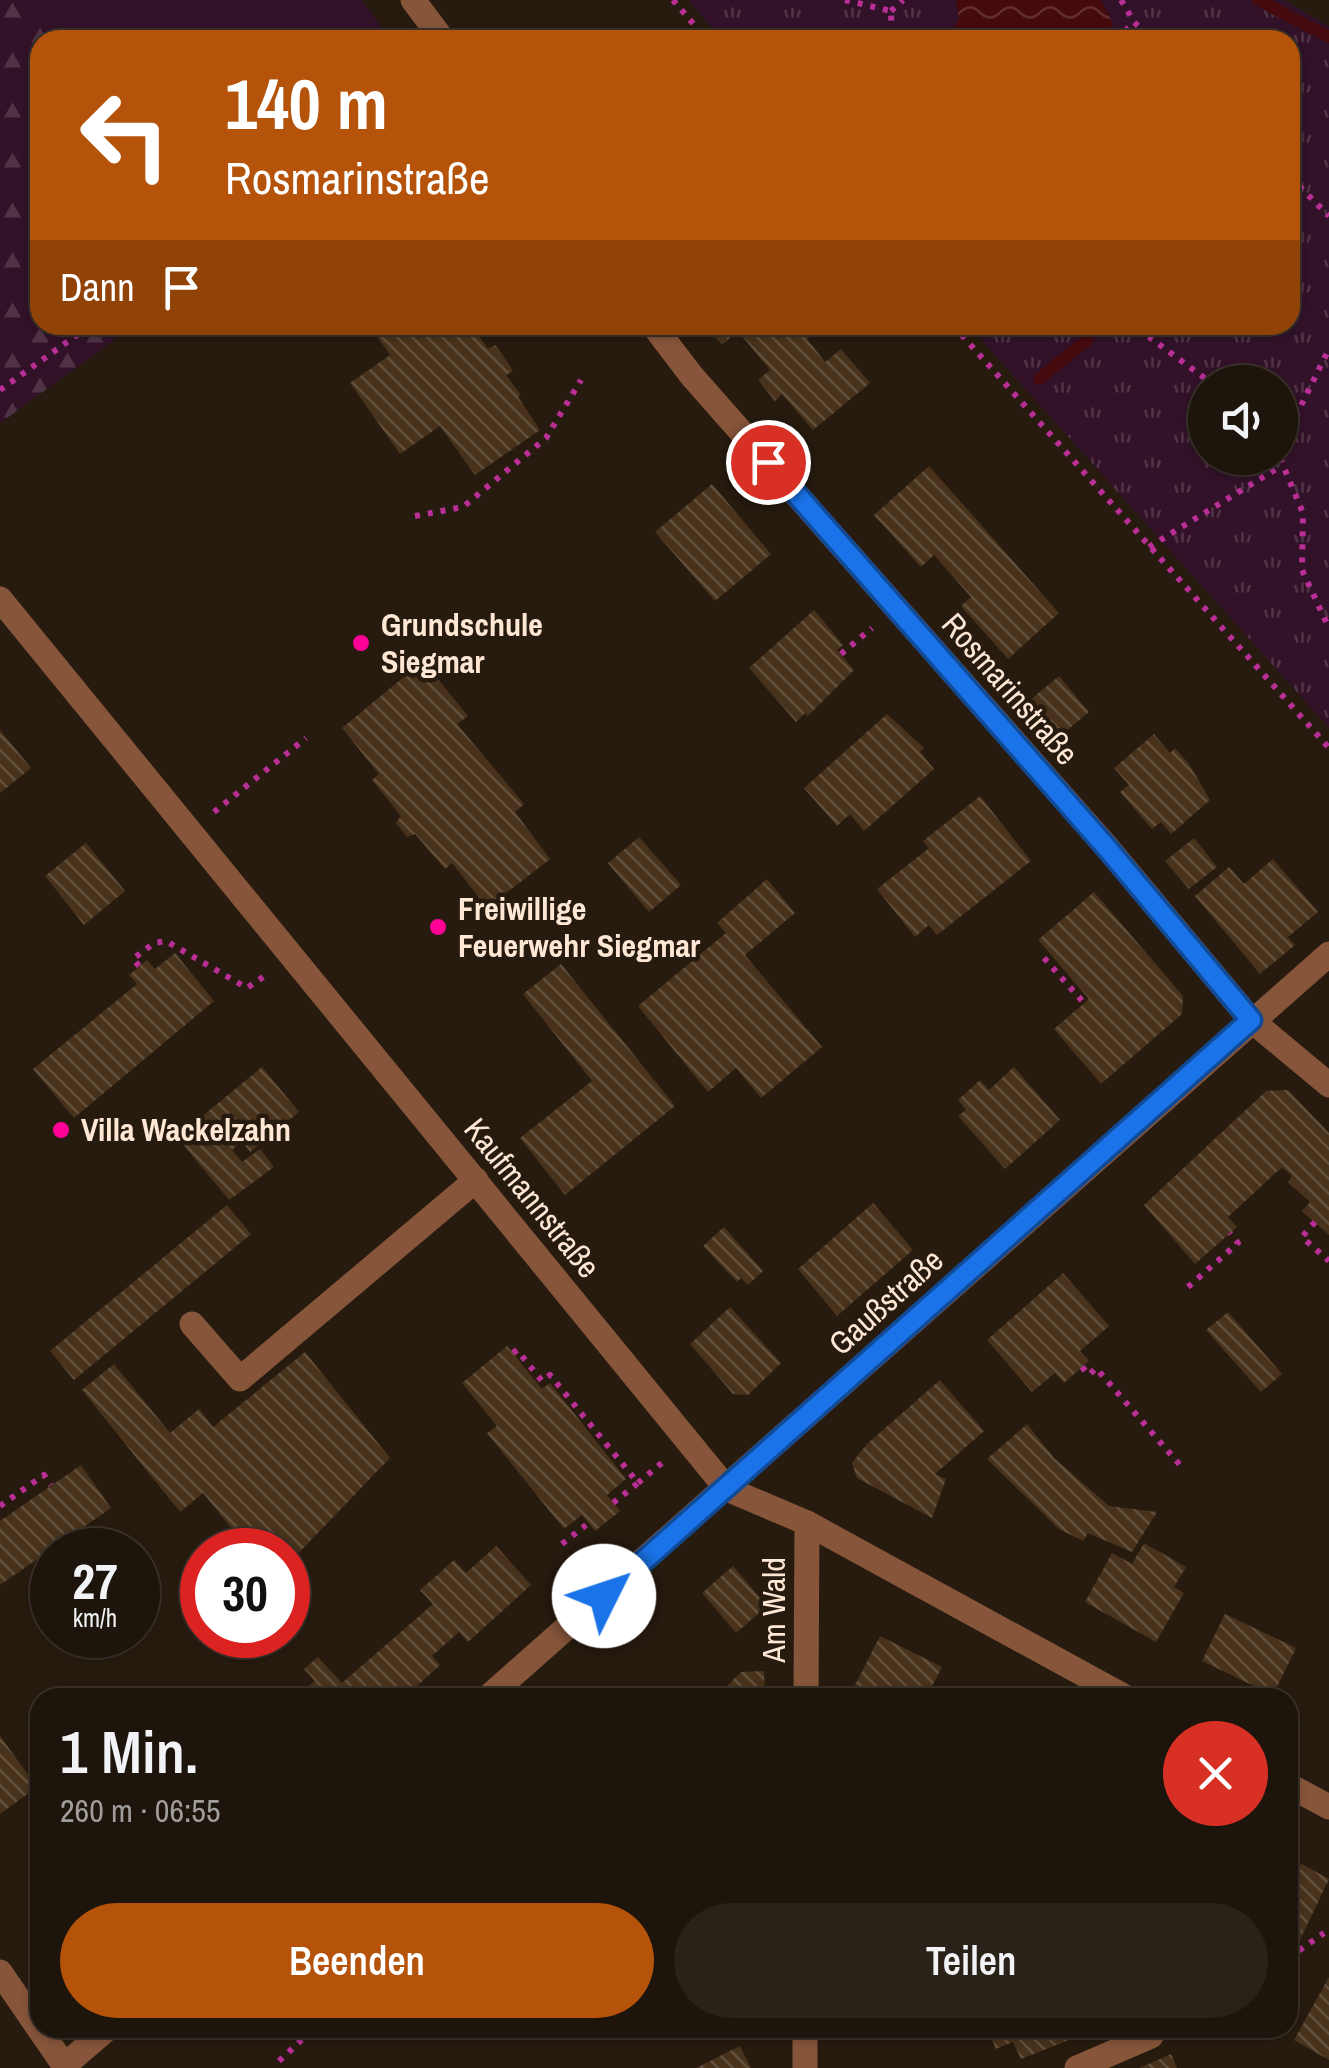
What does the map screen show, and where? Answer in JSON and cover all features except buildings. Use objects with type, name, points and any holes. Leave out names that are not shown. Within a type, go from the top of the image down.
[{"type":"street","points":[[413,0],[435,30]]},
{"type":"street","name":"Rosmarinstraße","points":[[661,335],[691,375],[1107,848],[1251,1020],[1329,1084]]},
{"type":"street","name":"Kaufmannstraße","points":[[0,599],[727,1489],[806,1524],[1109,1688]]},
{"type":"street","name":"Gaußstraße","points":[[498,1688],[1329,954]]},
{"type":"street","points":[[192,1324],[240,1379],[476,1180]]},
{"type":"street","name":"Am Wald","points":[[806,1524],[806,1688]]},
{"type":"street","points":[[1298,1790],[1329,1807]]},
{"type":"street","points":[[0,1972],[30,2016]]},
{"type":"street","points":[[45,2038],[65,2067],[97,2038]]},
{"type":"street","points":[[805,2068],[806,2038]]},
{"type":"street","points":[[1078,2068],[1146,2038]]},
{"type":"path","points":[[673,0],[698,30]]},
{"type":"path","points":[[845,0],[891,11]]},
{"type":"path","points":[[892,30],[891,11],[902,0]]},
{"type":"path","points":[[1122,0],[1142,30]]},
{"type":"path","points":[[1126,30],[1134,22]]},
{"type":"path","points":[[1300,187],[1329,216]]},
{"type":"path","points":[[0,390],[76,335]]},
{"type":"path","points":[[962,335],[1329,748]]},
{"type":"path","points":[[1140,335],[1188,366]]},
{"type":"path","points":[[1298,407],[1329,348]]},
{"type":"path","points":[[415,516],[463,506],[546,438],[582,380]]},
{"type":"path","points":[[1149,546],[1260,475]]},
{"type":"path","points":[[1286,475],[1303,512],[1302,570],[1329,628]]},
{"type":"path","points":[[841,654],[866,632]]},
{"type":"path","points":[[190,831],[306,738]]},
{"type":"path","points":[[139,966],[132,958],[154,943],[166,941],[247,988],[292,955]]},
{"type":"path","points":[[1044,958],[1084,1003]]},
{"type":"path","points":[[1315,1222],[1302,1237],[1329,1261]]},
{"type":"path","points":[[1188,1287],[1238,1243],[1230,1233]]},
{"type":"path","points":[[513,1353],[517,1350],[542,1381],[550,1375],[638,1483]]},
{"type":"path","points":[[1082,1367],[1089,1375],[1096,1368],[1180,1465]]},
{"type":"path","points":[[0,1506],[44,1475],[51,1486]]},
{"type":"path","points":[[613,1503],[646,1476]]},
{"type":"path","points":[[562,1544],[586,1525]]},
{"type":"path","points":[[1298,1951],[1324,1933]]},
{"type":"path","points":[[279,2060],[304,2038]]},
{"type":"green space","points":[[0,0],[36,0],[56,30],[30,30],[30,335],[121,335],[0,423]]},
{"type":"green space","points":[[36,0],[362,0],[384,30],[56,30]]},
{"type":"green space","points":[[688,0],[956,0],[959,19],[952,30],[714,30]]},
{"type":"green space","points":[[1101,0],[1284,0],[1329,27],[1329,728],[977,335],[1300,335],[1300,30],[1109,30],[1113,24]]},
{"type":"water","points":[[956,0],[1101,0],[1113,24],[1109,30],[952,30],[959,19]]},
{"type":"waterway","points":[[1258,0],[1329,37]]},
{"type":"waterway","points":[[1039,379],[1087,340],[1087,335]]},
{"type":"place","name":"Grundschule Siegmar","points":[[361,643]]},
{"type":"place","name":"Freiwillige Feuerwehr Siegmar","points":[[438,927]]},
{"type":"place","name":"Villa Wackelzahn","points":[[61,1130]]},
{"type":"route","points":[[604,1596],[1251,1020],[1107,848],[768,462]]}]
